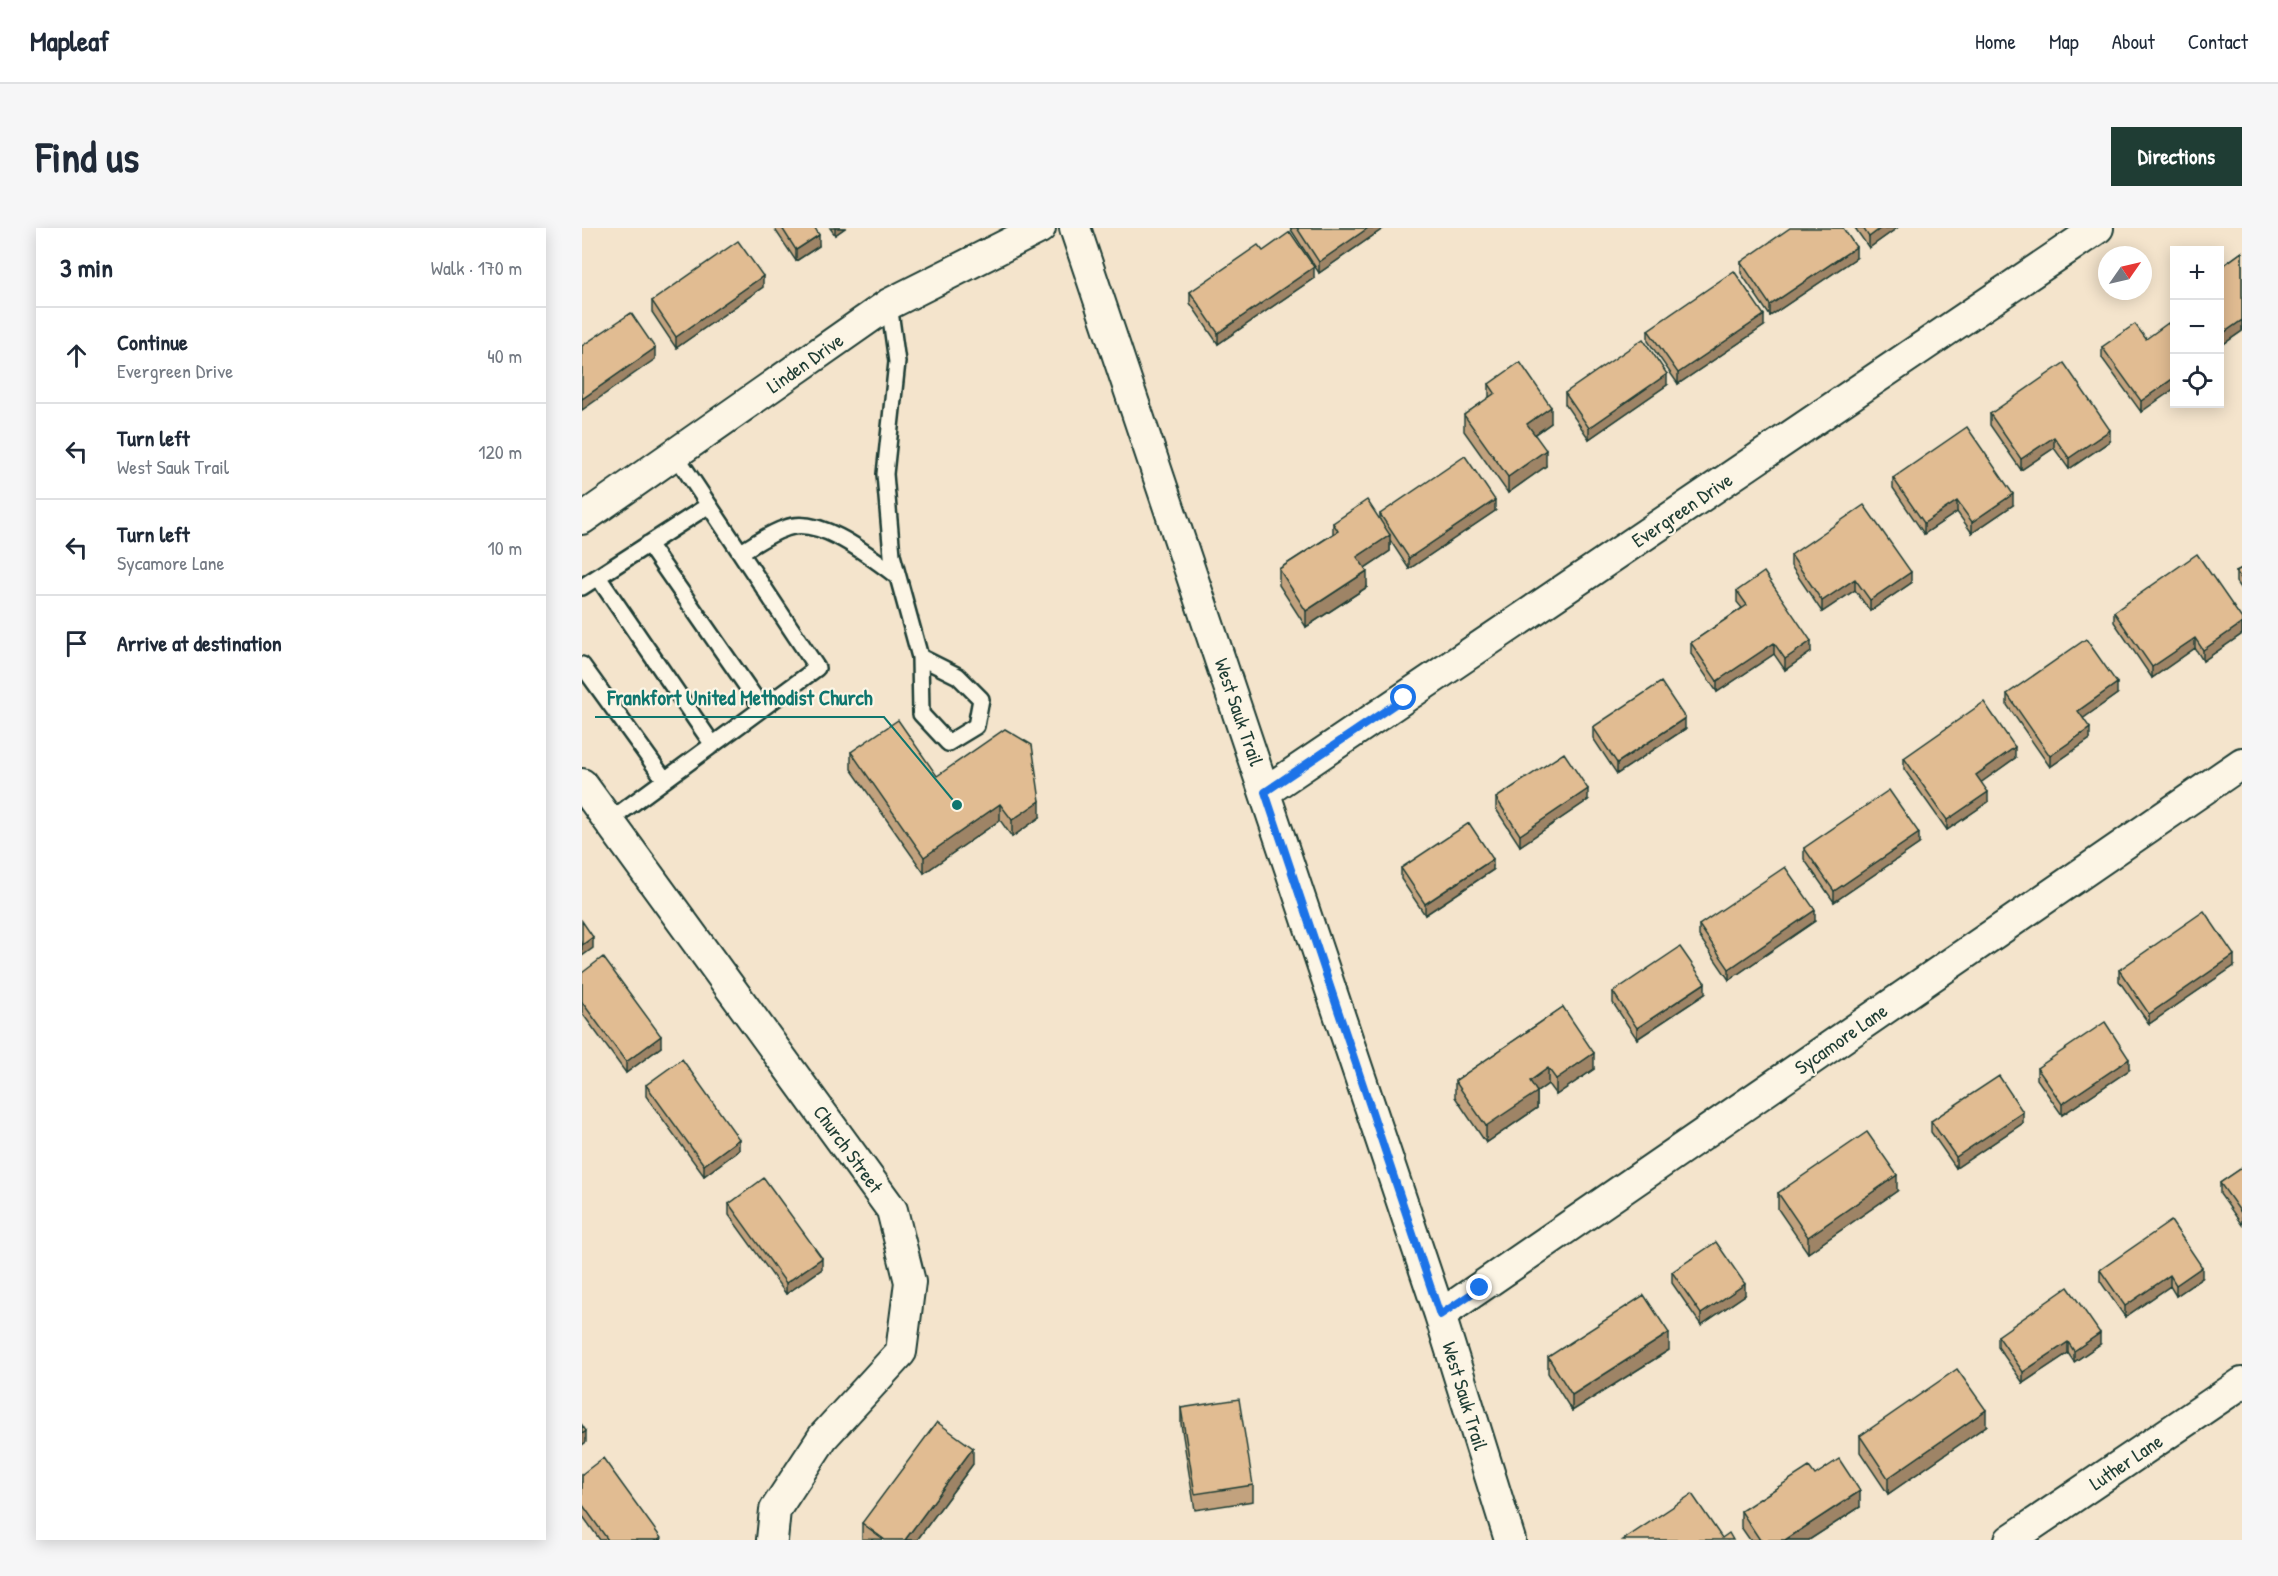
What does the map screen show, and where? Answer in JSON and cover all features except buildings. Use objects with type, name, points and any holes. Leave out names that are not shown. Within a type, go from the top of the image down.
[{"type":"street","name":"Linden Drive","points":[[582,519],[889,304],[1040,228]]},
{"type":"street","name":"West Sauk Trail","points":[[1075,228],[1440,1315],[1510,1540]]},
{"type":"street","name":"Evergreen Drive","points":[[1265,792],[2098,228]]},
{"type":"street","name":"Sycamore Lane","points":[[1440,1315],[2242,763]]},
{"type":"street","name":"Church Street","points":[[582,784],[892,1210],[910,1282],[901,1352],[823,1437],[776,1510],[772,1540]]},
{"type":"street","name":"Luther Lane","points":[[2019,1537],[2242,1383]]},
{"type":"lane","points":[[889,304],[897,362],[885,474],[892,555],[920,657],[921,714],[948,742],[975,726],[981,699],[958,676],[920,657]]},
{"type":"lane","points":[[609,821],[817,668],[675,454]]},
{"type":"lane","points":[[582,587],[709,505]]},
{"type":"lane","points":[[741,552],[787,527],[818,528],[852,543],[897,576]]},
{"type":"lane","points":[[648,544],[762,708]]},
{"type":"lane","points":[[598,577],[713,745]]},
{"type":"lane","points":[[582,664],[665,780]]},
{"type":"place","name":"Frankfort United Methodist Church","points":[[957,805]]},
{"type":"route","points":[[1404,698],[1265,792],[1440,1315],[1480,1288]]}]
